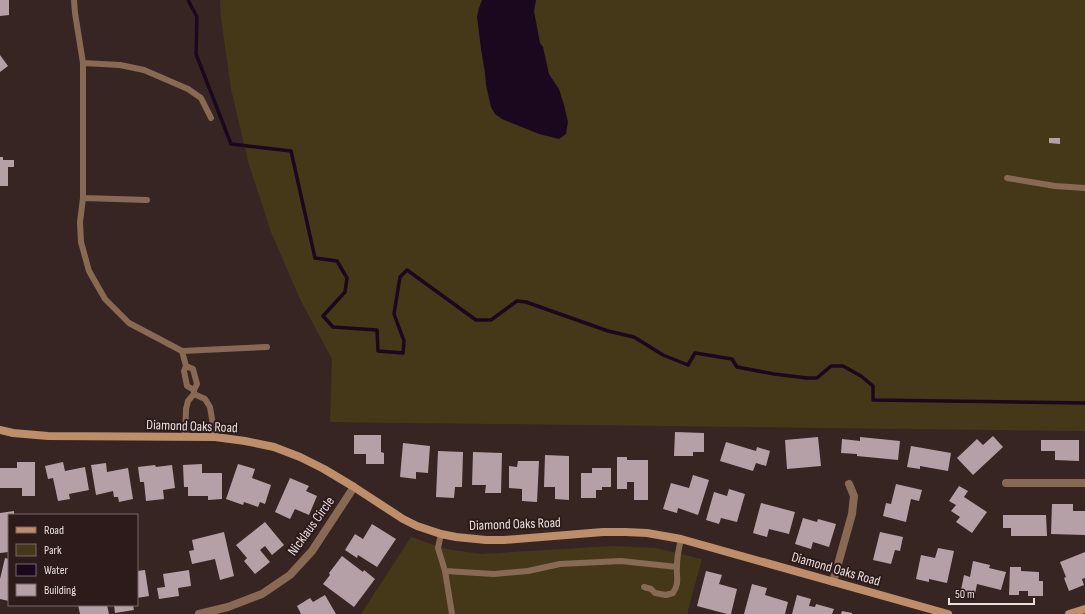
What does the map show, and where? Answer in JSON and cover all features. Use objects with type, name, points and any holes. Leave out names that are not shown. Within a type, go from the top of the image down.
[{"type":"street","name":"Diamond Oaks Road","points":[[0,430],[13,433],[48,436],[215,437],[244,441],[274,447],[300,457],[354,487],[403,519],[417,526],[441,534],[469,539],[492,540],[626,532],[647,533],[681,539],[948,614]]},
{"type":"street","points":[[1006,483],[1085,483]]},
{"type":"street","points":[[833,582],[852,514],[854,496],[850,484]]},
{"type":"street","name":"Nicklaus Circle","points":[[199,614],[228,607],[262,594],[290,575],[312,551],[354,487]]},
{"type":"street","points":[[1069,614],[1085,609]]},
{"type":"lane","points":[[74,0],[74,13],[83,63],[83,198],[80,222],[81,242],[89,271],[105,299],[129,323],[182,351],[267,347]]},
{"type":"lane","points":[[83,63],[120,65],[144,70],[166,79],[188,89],[201,98],[211,118]]},
{"type":"lane","points":[[1007,178],[1055,186],[1085,188]]},
{"type":"lane","points":[[83,198],[146,200]]},
{"type":"lane","points":[[182,351],[186,366],[184,371],[187,386],[205,399],[210,407],[215,437]]},
{"type":"lane","points":[[185,437],[186,409],[188,401],[197,384],[193,369],[186,366]]},
{"type":"lane","points":[[441,534],[438,548],[445,571],[452,614]]},
{"type":"lane","points":[[644,587],[651,589],[655,593],[666,595],[673,593],[678,586],[677,567],[681,539]]},
{"type":"lane","points":[[445,571],[494,574],[528,571],[560,564],[621,561],[677,567]]},
{"type":"green space","points":[[220,0],[1085,0],[1085,431],[330,422],[332,359],[300,299],[271,232],[248,161],[231,89]]},
{"type":"green space","points":[[411,537],[446,549],[481,554],[613,546],[656,548],[702,559],[687,614],[361,614]]},
{"type":"water","points":[[482,0],[536,0],[534,11],[540,43],[543,47],[549,74],[559,89],[568,122],[566,134],[559,139],[539,134],[502,119],[495,114],[491,107],[486,85],[477,17]]},
{"type":"building","points":[[0,0],[9,0],[9,15],[0,16]]},
{"type":"building","points":[[0,55],[8,66],[0,72]]},
{"type":"building","points":[[1049,138],[1060,138],[1060,144],[1049,143]]},
{"type":"building","points":[[0,157],[3,157],[3,160],[14,160],[14,167],[8,167],[8,186],[0,186]]},
{"type":"building","points":[[675,432],[704,433],[704,452],[693,452],[693,456],[674,456]]},
{"type":"building","points":[[354,435],[381,435],[381,452],[384,453],[384,464],[366,464],[366,454],[354,454]]},
{"type":"building","points":[[993,436],[1003,447],[973,475],[957,458],[977,439],[983,445]]},
{"type":"building","points":[[818,437],[821,466],[787,469],[785,440]]},
{"type":"building","points":[[860,437],[900,441],[898,460],[841,453],[842,439],[860,441]]},
{"type":"building","points":[[1041,440],[1079,440],[1079,461],[1055,460],[1055,451],[1041,451]]},
{"type":"building","points":[[726,442],[756,451],[757,447],[770,451],[766,466],[756,463],[753,471],[720,461]]},
{"type":"building","points":[[403,443],[430,446],[428,473],[416,472],[416,479],[400,477]]},
{"type":"building","points":[[911,446],[951,453],[948,471],[920,466],[920,469],[907,467]]},
{"type":"building","points":[[438,451],[463,452],[462,487],[455,487],[454,498],[436,497]]},
{"type":"building","points":[[473,452],[502,453],[501,493],[485,493],[486,485],[472,485]]},
{"type":"building","points":[[545,455],[569,456],[569,500],[555,499],[555,487],[544,487]]},
{"type":"building","points":[[617,457],[627,457],[627,460],[648,460],[648,500],[634,500],[634,482],[627,482],[627,489],[617,489]]},
{"type":"building","points":[[518,461],[539,461],[537,502],[522,501],[522,489],[509,488],[509,466],[517,467]]},
{"type":"building","points":[[17,462],[35,462],[35,496],[22,496],[22,488],[0,488],[0,468],[17,468]]},
{"type":"building","points":[[63,462],[65,471],[85,467],[89,490],[69,494],[70,499],[58,501],[53,478],[48,479],[45,466]]},
{"type":"building","points":[[106,463],[107,472],[128,468],[133,499],[119,502],[118,497],[114,497],[113,491],[96,495],[91,465]]},
{"type":"building","points":[[202,464],[202,473],[222,473],[222,499],[208,500],[208,496],[188,496],[188,487],[184,487],[183,465]]},
{"type":"building","points":[[238,464],[255,469],[252,478],[271,485],[265,504],[260,502],[258,507],[244,502],[243,505],[226,499]]},
{"type":"building","points":[[155,465],[156,467],[172,465],[175,488],[163,490],[164,499],[146,501],[144,482],[140,482],[138,467]]},
{"type":"building","points":[[592,468],[611,468],[611,487],[602,487],[602,490],[596,490],[596,498],[581,498],[581,473],[592,473]]},
{"type":"building","points":[[693,475],[709,480],[698,515],[678,508],[677,513],[663,509],[671,483],[689,488]]},
{"type":"building","points":[[290,478],[309,486],[306,491],[317,496],[309,515],[295,509],[290,519],[275,512]]},
{"type":"building","points":[[896,484],[922,490],[919,501],[911,499],[906,522],[883,516],[886,503],[891,504]]},
{"type":"building","points":[[959,486],[968,491],[964,497],[987,512],[972,533],[956,522],[960,517],[951,511],[956,505],[949,501]]},
{"type":"building","points":[[729,489],[745,494],[737,522],[721,518],[719,524],[706,520],[714,492],[727,496]]},
{"type":"building","points":[[761,503],[795,512],[789,534],[769,529],[767,537],[753,533]]},
{"type":"building","points":[[1052,504],[1073,504],[1073,511],[1085,511],[1085,535],[1051,534]]},
{"type":"building","points":[[14,511],[14,514],[8,514],[8,552],[0,553],[0,513]]},
{"type":"building","points":[[1003,515],[1046,515],[1047,536],[1011,536],[1011,528],[1003,528]]},
{"type":"building","points":[[803,518],[817,522],[818,519],[836,524],[829,547],[813,542],[811,549],[795,544]]},
{"type":"building","points":[[265,522],[284,545],[272,555],[265,546],[260,550],[270,562],[255,574],[244,561],[247,558],[236,545]]},
{"type":"building","points":[[372,524],[396,539],[377,567],[358,555],[357,558],[345,550],[355,534],[363,539]]},
{"type":"building","points":[[224,532],[234,576],[220,580],[215,559],[192,564],[189,551],[194,550],[192,540]]},
{"type":"building","points":[[880,532],[903,537],[900,551],[895,550],[891,564],[873,560]]},
{"type":"building","points":[[938,548],[954,551],[947,583],[929,579],[929,582],[916,579],[921,555],[935,558]]},
{"type":"building","points":[[1085,552],[1085,578],[1082,579],[1084,585],[1069,591],[1064,578],[1066,577],[1060,562]]},
{"type":"building","points":[[342,556],[375,579],[354,607],[323,584],[330,575],[329,573]]},
{"type":"building","points":[[5,558],[8,559],[8,601],[0,599],[0,579]]},
{"type":"building","points":[[973,561],[990,565],[989,568],[1006,572],[1001,590],[977,584],[975,594],[961,590],[964,575],[970,577]]},
{"type":"building","points":[[1010,567],[1021,567],[1021,571],[1039,572],[1039,581],[1043,581],[1043,596],[1028,596],[1028,591],[1019,591],[1019,595],[1009,595]]},
{"type":"building","points":[[145,570],[149,596],[138,598],[138,571]]},
{"type":"building","points":[[189,570],[191,586],[178,588],[179,596],[159,599],[157,588],[165,587],[163,574]]},
{"type":"building","points":[[706,571],[722,575],[719,584],[737,589],[731,614],[697,606]]},
{"type":"building","points":[[752,584],[767,588],[765,595],[788,602],[785,614],[744,614]]},
{"type":"building","points":[[325,595],[336,614],[301,614],[297,606],[310,598],[313,602]]},
{"type":"building","points":[[797,595],[811,599],[809,606],[815,607],[816,604],[834,609],[832,614],[792,614]]},
{"type":"building","points":[[78,606],[107,606],[109,614],[80,614]]},
{"type":"building","points":[[114,606],[133,606],[134,610],[115,613]]},
{"type":"building","points":[[842,611],[852,613],[852,614],[841,614]]},
{"type":"waterway","points":[[188,0],[197,17],[196,54],[231,144],[291,151],[315,258],[337,261],[347,278],[345,292],[323,316],[333,327],[377,330],[378,351],[403,353],[404,341],[394,314],[400,277],[407,270],[476,320],[491,320],[517,301],[526,302],[608,331],[634,337],[663,355],[688,365],[695,353],[732,359],[737,367],[807,378],[817,378],[831,366],[843,366],[861,376],[873,386],[873,400],[1085,403]]}]
